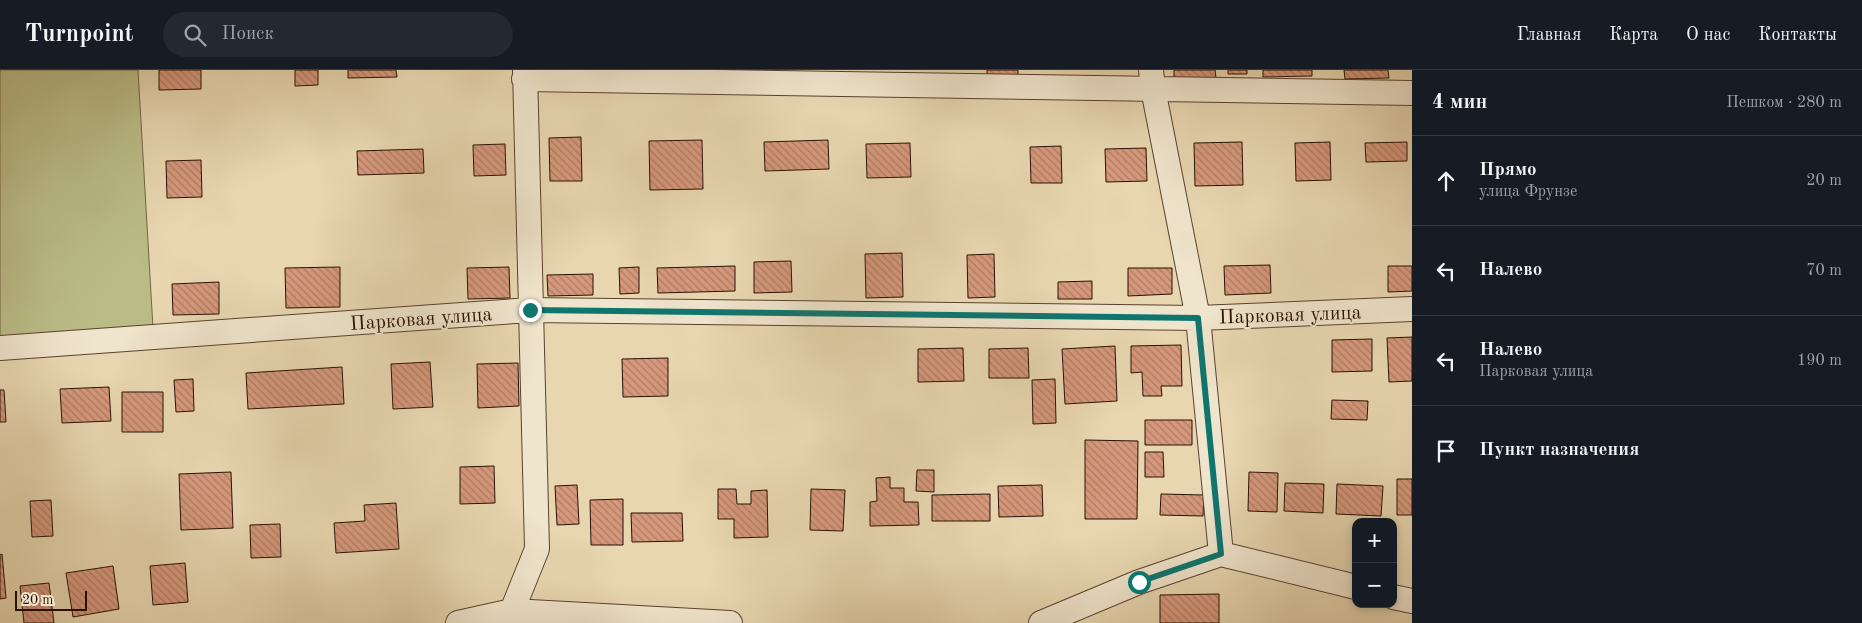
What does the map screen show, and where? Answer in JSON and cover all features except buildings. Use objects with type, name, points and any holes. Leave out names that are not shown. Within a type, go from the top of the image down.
[{"type":"street","points":[[512,611],[537,549],[525,75],[1152,80],[1412,93]]},
{"type":"street","points":[[1152,80],[1198,318],[1221,554]]},
{"type":"street","name":"Парковая улица","points":[[0,348],[530,310],[1198,318],[1412,309]]},
{"type":"street","points":[[1041,623],[1139,582],[1221,554],[1352,586]]},
{"type":"street","points":[[1397,597],[1412,601]]},
{"type":"street","points":[[458,623],[512,611],[730,623]]},
{"type":"green space","points":[[0,70],[138,70],[153,328],[0,338]]},
{"type":"route","points":[[530,310],[1198,318],[1221,554],[1139,582]]}]
